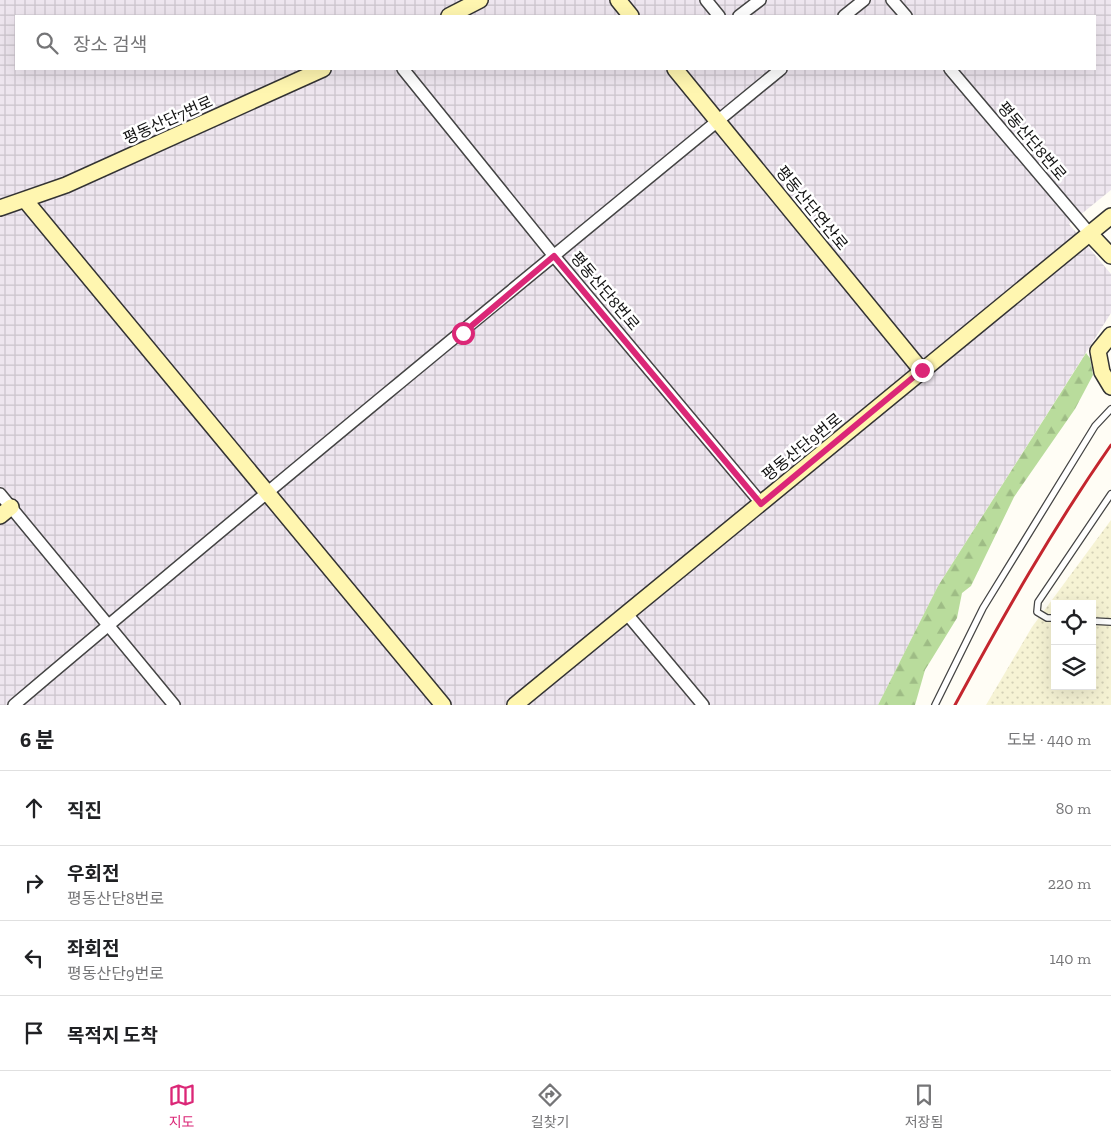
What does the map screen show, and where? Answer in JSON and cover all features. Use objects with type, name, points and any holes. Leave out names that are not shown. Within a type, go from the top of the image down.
[{"type":"street","points":[[451,15],[480,0]]},
{"type":"street","points":[[618,0],[630,15]]},
{"type":"street","points":[[706,0],[718,15]]},
{"type":"street","points":[[740,15],[760,0]]},
{"type":"street","points":[[845,15],[864,0]]},
{"type":"street","points":[[892,0],[905,15]]},
{"type":"street","name":"평동산단7번로","points":[[0,208],[66,185],[322,70]]},
{"type":"street","points":[[14,705],[268,491],[554,256],[403,70]]},
{"type":"street","name":"평동산단연산로","points":[[675,70],[922,370]]},
{"type":"street","name":"평동산단8번로","points":[[761,504],[554,256],[780,70]]},
{"type":"street","name":"평동산단8번로","points":[[951,70],[1090,234]]},
{"type":"street","points":[[25,200],[268,491],[443,705]]},
{"type":"street","name":"평동산단9번로","points":[[516,705],[1111,216]]},
{"type":"street","points":[[1090,234],[1111,256]]},
{"type":"street","points":[[1111,335],[1098,351],[1102,372],[1111,387]]},
{"type":"street","points":[[0,494],[5,511],[108,626],[174,705]]},
{"type":"street","points":[[627,614],[703,705]]},
{"type":"lane","points":[[936,705],[983,608],[1096,426],[1111,409]]},
{"type":"lane","points":[[1051,617],[1040,615],[1037,612],[1038,602],[1111,494]]},
{"type":"lane","points":[[1096,621],[1111,622]]},
{"type":"shaded area","points":[[0,0],[1111,0],[1111,190],[1069,224],[1111,274],[1111,313],[938,586],[878,705],[0,705]]},
{"type":"shaded area","points":[[1111,520],[1111,705],[986,705],[1032,627],[1051,601],[1051,690],[1096,690],[1096,600],[1052,600]]},
{"type":"green space","points":[[1086,353],[1090,358],[1093,375],[1075,409],[1014,497],[971,586],[962,593],[957,618],[925,670],[915,705],[878,705],[938,586]]},
{"type":"railway","points":[[955,705],[1029,573],[1111,445]]},
{"type":"route","points":[[463,333],[554,256],[761,504],[922,370]]}]
